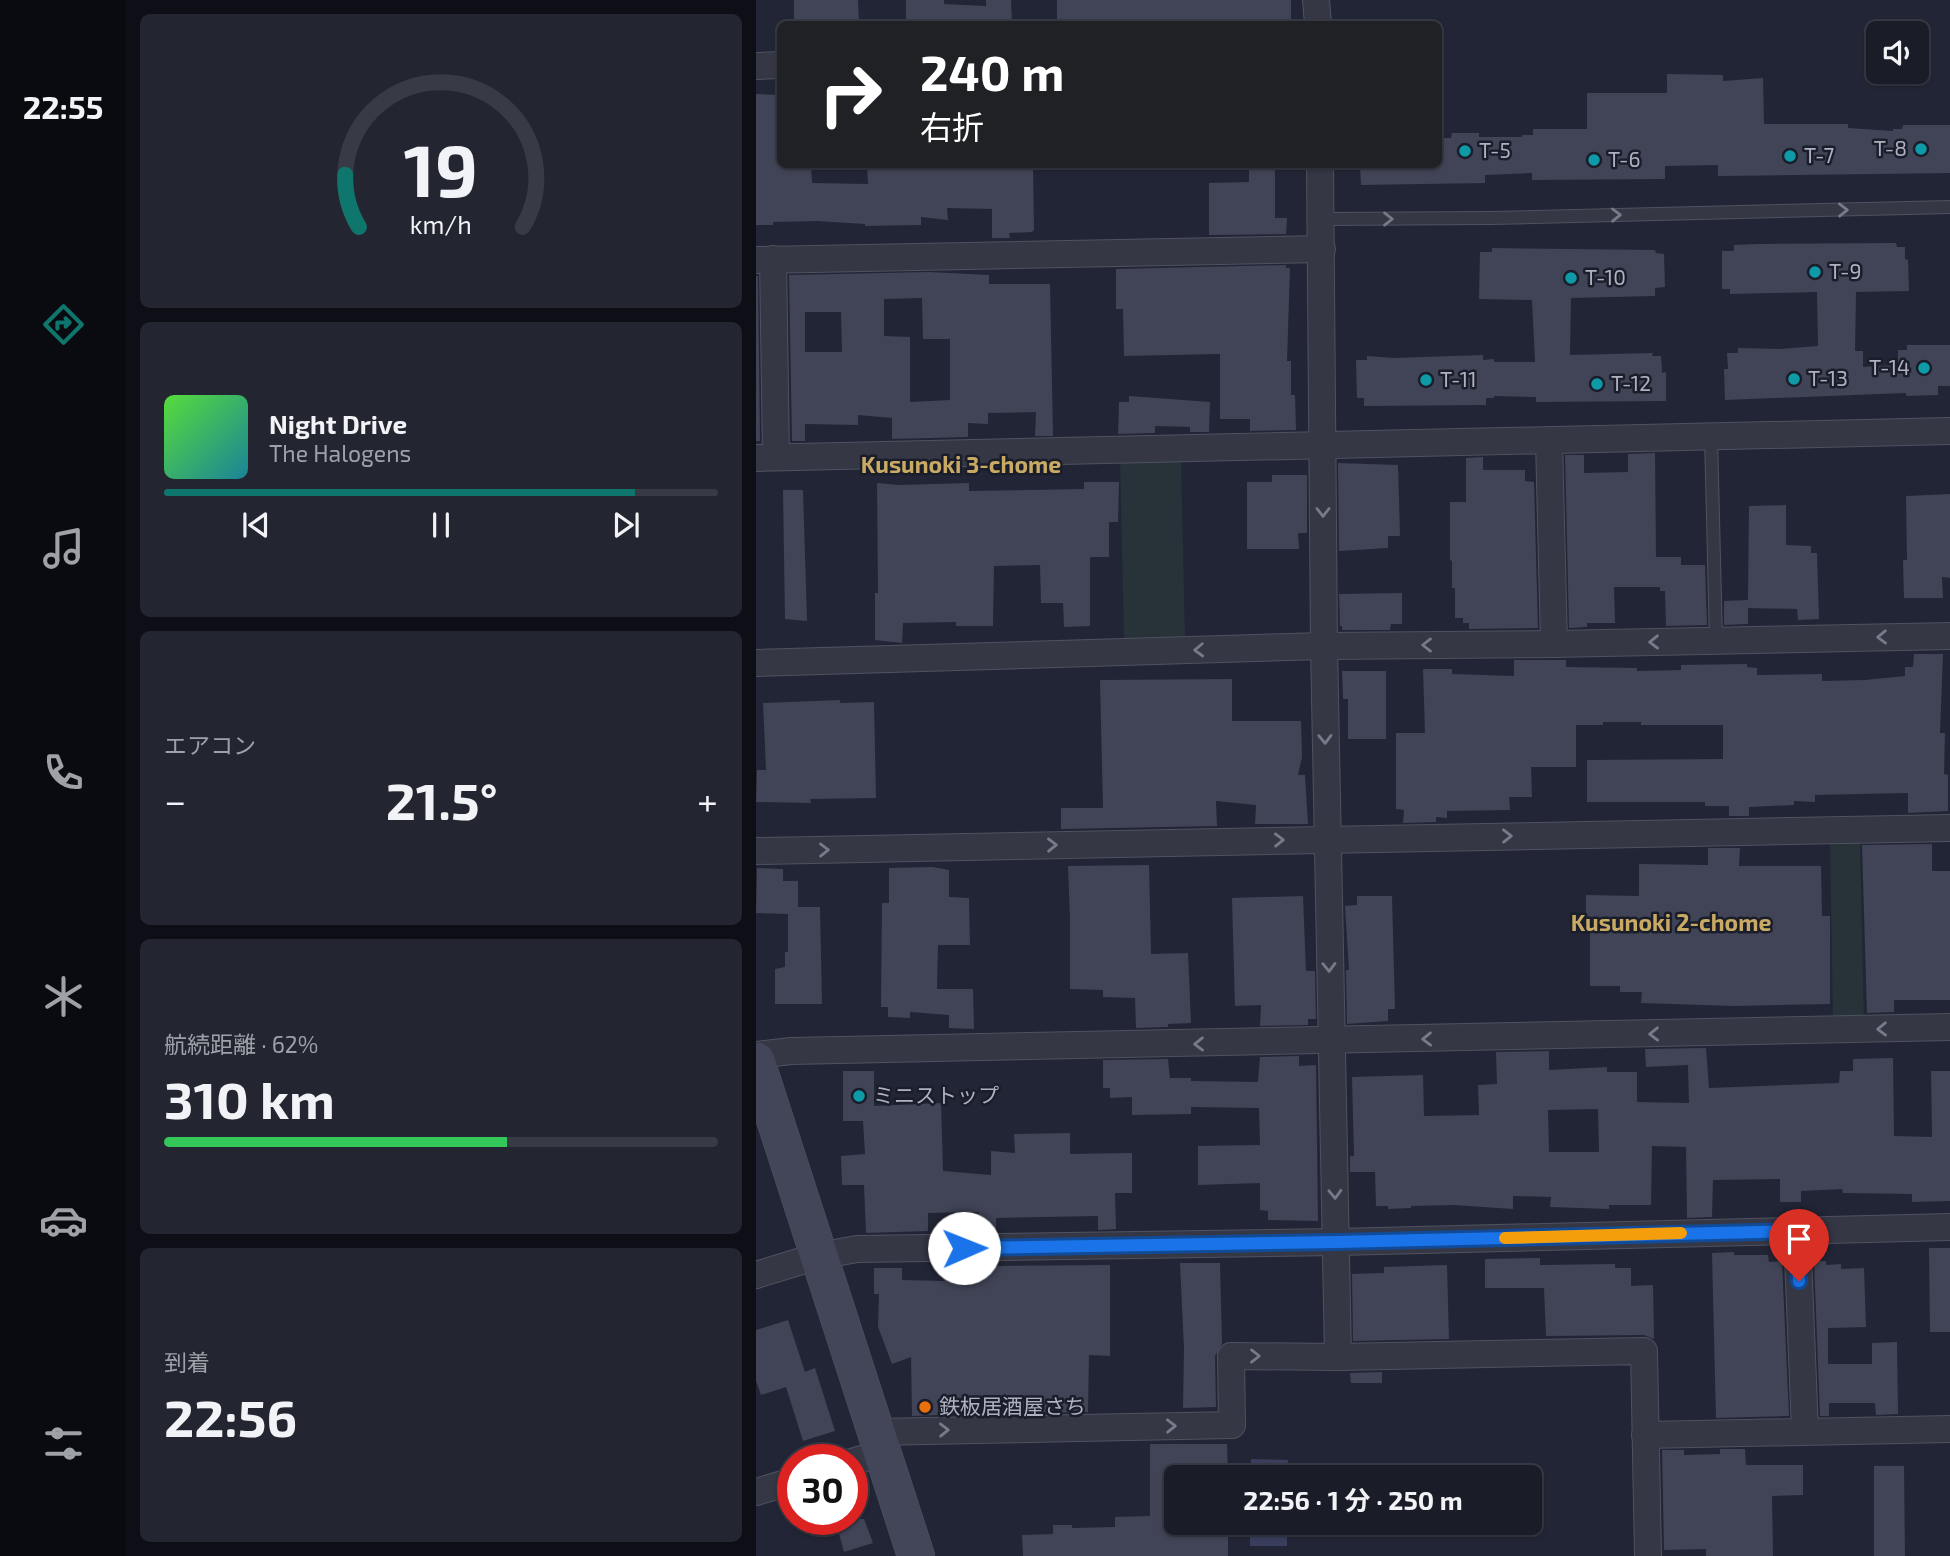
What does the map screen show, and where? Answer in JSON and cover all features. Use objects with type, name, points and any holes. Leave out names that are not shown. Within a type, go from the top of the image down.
[{"type":"main road","points":[[756,1061],[818,1256],[870,1449],[916,1556]]},
{"type":"street","points":[[1317,0],[1318,21]]},
{"type":"street","points":[[756,66],[777,65]]},
{"type":"street","points":[[1320,168],[1324,646],[1338,1357]]},
{"type":"street","points":[[1322,249],[764,260],[766,457],[1950,431]]},
{"type":"street","points":[[1549,440],[1554,644]]},
{"type":"street","points":[[756,663],[1324,646],[1950,636]]},
{"type":"street","points":[[756,851],[1950,828]]},
{"type":"street","points":[[756,1055],[791,1051],[1950,1027]]},
{"type":"street","points":[[756,1275],[818,1256],[857,1249],[1337,1242],[1950,1227]]},
{"type":"street","points":[[1797,1231],[1805,1431]]},
{"type":"street","points":[[870,1449],[1231,1425],[1231,1356],[1338,1357],[1644,1351],[1648,1556]]},
{"type":"street","points":[[1645,1435],[1950,1429]]},
{"type":"street","points":[[756,1492],[777,1486]]},
{"type":"lane","points":[[1320,219],[1490,218],[1950,207]]},
{"type":"lane","points":[[1711,436],[1716,641]]},
{"type":"shaded area","points":[[1181,460],[1185,638],[1124,639],[1120,461]]},
{"type":"shaded area","points":[[1860,843],[1864,1021],[1833,1022],[1830,844]]},
{"type":"water","points":[[1251,1459],[1288,1460],[1288,1465],[1251,1465]]},
{"type":"water","points":[[1250,1535],[1287,1535],[1287,1546],[1250,1546]]},
{"type":"building","points":[[794,0],[858,0],[859,21],[794,21]]},
{"type":"building","points":[[906,0],[944,0],[944,4],[986,6],[986,0],[1011,0],[1012,21],[906,21]]},
{"type":"building","points":[[1057,0],[1291,0],[1291,21],[1057,21]]},
{"type":"building","points":[[1667,74],[1723,75],[1723,81],[1763,78],[1764,124],[1848,124],[1848,128],[1893,131],[1902,129],[1903,125],[1950,125],[1950,173],[1718,176],[1718,165],[1665,166],[1665,179],[1532,180],[1532,173],[1485,175],[1485,183],[1361,185],[1360,168],[1442,168],[1442,138],[1451,138],[1452,133],[1479,133],[1479,137],[1522,137],[1533,135],[1533,129],[1587,129],[1587,93],[1667,93]]},
{"type":"building","points":[[756,94],[777,95],[777,168],[811,168],[812,183],[868,184],[867,168],[1033,168],[1034,230],[1009,233],[1010,238],[992,238],[992,209],[947,208],[948,220],[921,217],[921,225],[865,226],[817,221],[756,225]]},
{"type":"building","points":[[1249,168],[1275,168],[1275,218],[1287,218],[1286,234],[1209,235],[1209,183],[1249,182]]},
{"type":"building","points":[[1896,243],[1897,247],[1905,247],[1909,291],[1856,292],[1855,351],[1863,351],[1863,367],[1898,365],[1898,350],[1907,350],[1907,345],[1950,345],[1950,386],[1938,386],[1938,395],[1906,396],[1906,393],[1725,400],[1724,369],[1728,369],[1727,353],[1738,353],[1738,348],[1818,346],[1817,292],[1730,294],[1730,289],[1722,289],[1722,251],[1734,251],[1734,245]]},
{"type":"building","points":[[1492,248],[1655,250],[1656,253],[1664,254],[1665,287],[1655,288],[1655,296],[1571,298],[1570,355],[1653,353],[1652,356],[1661,356],[1662,373],[1666,372],[1666,401],[1536,402],[1536,397],[1494,396],[1486,398],[1486,405],[1364,406],[1364,398],[1357,398],[1356,360],[1367,360],[1367,356],[1394,358],[1483,355],[1483,360],[1494,359],[1494,362],[1535,362],[1532,300],[1479,299],[1480,252],[1492,252]]},
{"type":"building","points":[[1286,265],[1286,268],[1290,268],[1287,361],[1291,361],[1291,395],[1295,395],[1296,430],[1250,431],[1250,419],[1220,419],[1220,354],[1124,356],[1123,309],[1116,309],[1116,269]]},
{"type":"building","points":[[929,272],[989,275],[989,284],[1050,284],[1053,436],[1035,436],[1036,412],[988,413],[988,424],[968,423],[968,437],[892,439],[892,418],[858,415],[858,425],[805,424],[805,441],[792,441],[789,275]],"holes":[[[922,298],[923,339],[950,339],[950,400],[910,402],[910,337],[884,336],[884,299]],[[805,312],[841,312],[842,352],[805,352]]]},
{"type":"building","points":[[758,276],[760,441],[756,441]]},
{"type":"building","points":[[1129,396],[1210,402],[1209,432],[1190,432],[1190,427],[1155,426],[1155,433],[1118,434],[1119,402],[1129,402]]},
{"type":"building","points":[[1655,453],[1656,557],[1681,557],[1681,565],[1705,565],[1707,625],[1666,626],[1665,591],[1660,591],[1660,587],[1614,587],[1615,623],[1587,623],[1587,627],[1569,628],[1565,455],[1584,455],[1584,473],[1628,472],[1628,454]]},
{"type":"building","points":[[1483,457],[1483,470],[1525,470],[1525,481],[1534,482],[1538,628],[1469,629],[1469,623],[1463,623],[1463,618],[1455,618],[1455,588],[1452,588],[1450,560],[1450,502],[1466,502],[1466,458]]},
{"type":"building","points":[[1338,463],[1398,465],[1400,536],[1388,536],[1388,548],[1339,551]]},
{"type":"building","points":[[1272,475],[1307,475],[1307,533],[1298,533],[1299,549],[1247,549],[1247,482],[1272,482]]},
{"type":"building","points":[[1084,482],[1119,482],[1118,522],[1109,522],[1109,557],[1090,557],[1090,626],[1064,627],[1063,603],[1041,603],[1040,565],[994,566],[993,626],[956,626],[956,622],[903,623],[902,643],[875,640],[875,593],[878,593],[877,483],[969,483],[969,491],[1084,489]]},
{"type":"building","points":[[783,490],[803,490],[807,621],[785,619]]},
{"type":"building","points":[[1950,494],[1950,578],[1942,577],[1943,598],[1904,598],[1903,560],[1907,560],[1906,496]]},
{"type":"building","points":[[1786,505],[1786,545],[1811,546],[1811,553],[1817,553],[1819,619],[1798,620],[1797,609],[1748,608],[1748,624],[1724,625],[1724,601],[1748,600],[1749,506]]},
{"type":"building","points":[[1402,593],[1402,624],[1391,624],[1390,630],[1342,630],[1339,594]]},
{"type":"building","points":[[1914,654],[1943,654],[1940,733],[1945,733],[1944,774],[1948,775],[1948,811],[1908,813],[1908,793],[1815,795],[1815,802],[1794,801],[1794,805],[1749,807],[1749,816],[1729,816],[1729,806],[1705,806],[1705,802],[1587,802],[1587,760],[1723,759],[1723,725],[1641,725],[1641,722],[1576,725],[1576,767],[1531,767],[1532,797],[1509,797],[1510,810],[1447,811],[1447,818],[1436,817],[1436,822],[1403,823],[1404,810],[1396,809],[1396,733],[1425,733],[1423,669],[1452,669],[1452,674],[1514,676],[1514,660],[1566,660],[1566,667],[1637,668],[1637,671],[1681,670],[1681,665],[1747,664],[1747,667],[1757,668],[1757,675],[1822,674],[1822,681],[1865,680],[1905,676],[1905,667],[1913,667]]},
{"type":"building","points":[[1342,671],[1386,671],[1386,739],[1348,739],[1348,699],[1343,699]]},
{"type":"building","points":[[1232,679],[1232,721],[1301,721],[1302,757],[1298,775],[1305,775],[1308,824],[1255,824],[1256,805],[1216,801],[1217,826],[1061,829],[1061,808],[1103,808],[1100,680]]},
{"type":"building","points":[[840,700],[840,703],[874,702],[876,798],[810,799],[811,803],[756,802],[757,770],[766,770],[763,703]]},
{"type":"building","points":[[1932,844],[1932,871],[1950,871],[1950,1000],[1894,1000],[1894,1012],[1867,1013],[1862,845]]},
{"type":"building","points":[[1708,848],[1740,848],[1739,866],[1821,866],[1822,916],[1830,916],[1830,1004],[1734,1006],[1641,1003],[1642,992],[1620,992],[1620,986],[1590,986],[1590,929],[1586,929],[1586,895],[1639,896],[1639,864],[1708,865]]},
{"type":"building","points":[[1149,865],[1151,954],[1188,953],[1191,1023],[1136,1028],[1135,998],[1103,997],[1103,990],[1070,989],[1068,866]]},
{"type":"building","points":[[933,867],[949,870],[949,897],[969,898],[970,945],[938,945],[937,989],[973,989],[974,1029],[949,1028],[949,1015],[910,1012],[910,1018],[888,1017],[888,1007],[881,1007],[882,903],[889,903],[889,868]]},
{"type":"building","points":[[757,868],[783,869],[783,881],[798,881],[798,907],[820,907],[822,1004],[775,1004],[775,969],[785,967],[785,952],[788,952],[788,914],[756,913]]},
{"type":"building","points":[[1303,896],[1306,971],[1315,971],[1316,1019],[1308,1019],[1308,1025],[1260,1026],[1261,1005],[1235,1006],[1232,898]]},
{"type":"building","points":[[1357,896],[1392,896],[1395,1009],[1388,1009],[1388,1021],[1347,1024],[1346,970],[1349,970],[1345,906],[1357,905]]},
{"type":"building","points":[[1706,1048],[1709,1088],[1839,1083],[1840,1071],[1853,1071],[1853,1059],[1893,1058],[1894,1136],[1932,1137],[1931,1071],[1950,1071],[1950,1201],[1912,1202],[1912,1194],[1843,1193],[1842,1189],[1801,1191],[1801,1202],[1780,1202],[1780,1179],[1713,1180],[1712,1217],[1687,1218],[1686,1147],[1652,1146],[1651,1205],[1609,1205],[1609,1209],[1550,1207],[1551,1197],[1513,1196],[1513,1209],[1454,1205],[1388,1209],[1388,1206],[1376,1206],[1375,1172],[1350,1172],[1350,1156],[1354,1156],[1352,1077],[1423,1075],[1424,1116],[1479,1115],[1478,1085],[1497,1084],[1496,1052],[1549,1051],[1549,1070],[1607,1067],[1607,1072],[1637,1072],[1637,1102],[1689,1103],[1688,1065],[1646,1067],[1645,1049]],"holes":[[[1598,1109],[1599,1152],[1549,1152],[1548,1110]]]},
{"type":"building","points":[[1299,1056],[1299,1066],[1316,1065],[1318,1221],[1268,1220],[1268,1211],[1260,1210],[1260,1183],[1198,1185],[1198,1146],[1260,1145],[1259,1108],[1191,1107],[1191,1114],[1132,1115],[1132,1097],[1110,1098],[1110,1088],[1103,1088],[1103,1060],[1168,1059],[1170,1078],[1258,1082],[1260,1057]]},
{"type":"building","points":[[843,1071],[874,1071],[874,1106],[941,1103],[943,1171],[991,1175],[991,1151],[1015,1153],[1014,1134],[1070,1133],[1070,1154],[1132,1153],[1132,1193],[1115,1193],[1116,1229],[1098,1230],[1098,1216],[996,1218],[996,1231],[978,1231],[979,1212],[928,1213],[928,1231],[866,1233],[864,1185],[842,1185],[841,1156],[865,1154],[863,1121],[843,1121]]},
{"type":"building","points":[[1929,1248],[1950,1248],[1950,1332],[1930,1332]]},
{"type":"building","points":[[1734,1252],[1734,1255],[1768,1255],[1769,1262],[1782,1261],[1789,1416],[1716,1418],[1712,1253]]},
{"type":"building","points":[[1540,1258],[1540,1265],[1615,1264],[1615,1268],[1631,1268],[1631,1286],[1653,1285],[1654,1339],[1644,1335],[1546,1336],[1544,1288],[1485,1288],[1485,1259]]},
{"type":"building","points":[[1814,1261],[1826,1261],[1826,1265],[1841,1264],[1841,1269],[1864,1268],[1866,1327],[1828,1328],[1828,1364],[1872,1364],[1872,1343],[1897,1342],[1898,1414],[1876,1415],[1875,1403],[1829,1403],[1829,1416],[1820,1416]]},
{"type":"building","points":[[977,1263],[995,1263],[994,1266],[1110,1265],[1110,1356],[1089,1355],[1088,1412],[1018,1413],[1018,1399],[938,1399],[938,1415],[912,1416],[911,1357],[892,1364],[878,1327],[879,1294],[874,1294],[874,1268],[902,1268],[902,1280],[945,1281],[945,1266],[977,1266]]},
{"type":"building","points":[[1180,1263],[1220,1263],[1222,1344],[1215,1356],[1216,1407],[1183,1408],[1184,1349]]},
{"type":"building","points":[[1447,1265],[1449,1339],[1353,1341],[1352,1274],[1384,1273],[1384,1267]]},
{"type":"building","points":[[788,1320],[805,1372],[815,1368],[835,1431],[803,1441],[786,1387],[761,1395],[756,1381],[756,1330]]},
{"type":"building","points":[[1382,1372],[1382,1383],[1351,1383],[1350,1373]]},
{"type":"building","points":[[1150,1444],[1227,1444],[1228,1465],[1164,1465],[1164,1535],[1228,1535],[1228,1556],[1023,1556],[1022,1535],[1053,1534],[1053,1525],[1072,1525],[1072,1528],[1115,1527],[1115,1517],[1150,1516]]},
{"type":"building","points":[[1720,1449],[1745,1449],[1746,1465],[1803,1465],[1803,1495],[1772,1496],[1773,1556],[1706,1556],[1706,1549],[1664,1550],[1662,1450],[1684,1450],[1684,1455],[1720,1454]]},
{"type":"building","points":[[1874,1466],[1904,1466],[1905,1556],[1874,1556]]},
{"type":"building","points":[[868,1530],[873,1543],[844,1552],[839,1535],[868,1535]]},
{"type":"slow traffic","points":[[1505,1238],[1681,1233]]},
{"type":"place","name":"T-8","points":[[1921,149]]},
{"type":"place","name":"T-5","points":[[1465,151]]},
{"type":"place","name":"T-7","points":[[1790,156]]},
{"type":"place","name":"T-6","points":[[1594,160]]},
{"type":"place","name":"T-9","points":[[1815,272]]},
{"type":"place","name":"T-10","points":[[1571,278]]},
{"type":"place","name":"T-14","points":[[1924,368]]},
{"type":"place","name":"T-13","points":[[1794,379]]},
{"type":"place","name":"T-11","points":[[1426,380]]},
{"type":"place","name":"T-12","points":[[1597,384]]},
{"type":"place","name":"ミニストップ","points":[[859,1096]]},
{"type":"place","name":"鉄板居酒屋さち","points":[[925,1407]]},
{"type":"district","name":"Kusunoki 3-chome","points":[[961,465]]},
{"type":"district","name":"Kusunoki 2-chome","points":[[1671,923]]},
{"type":"route","points":[[964,1248],[1797,1231],[1799,1281]]}]
